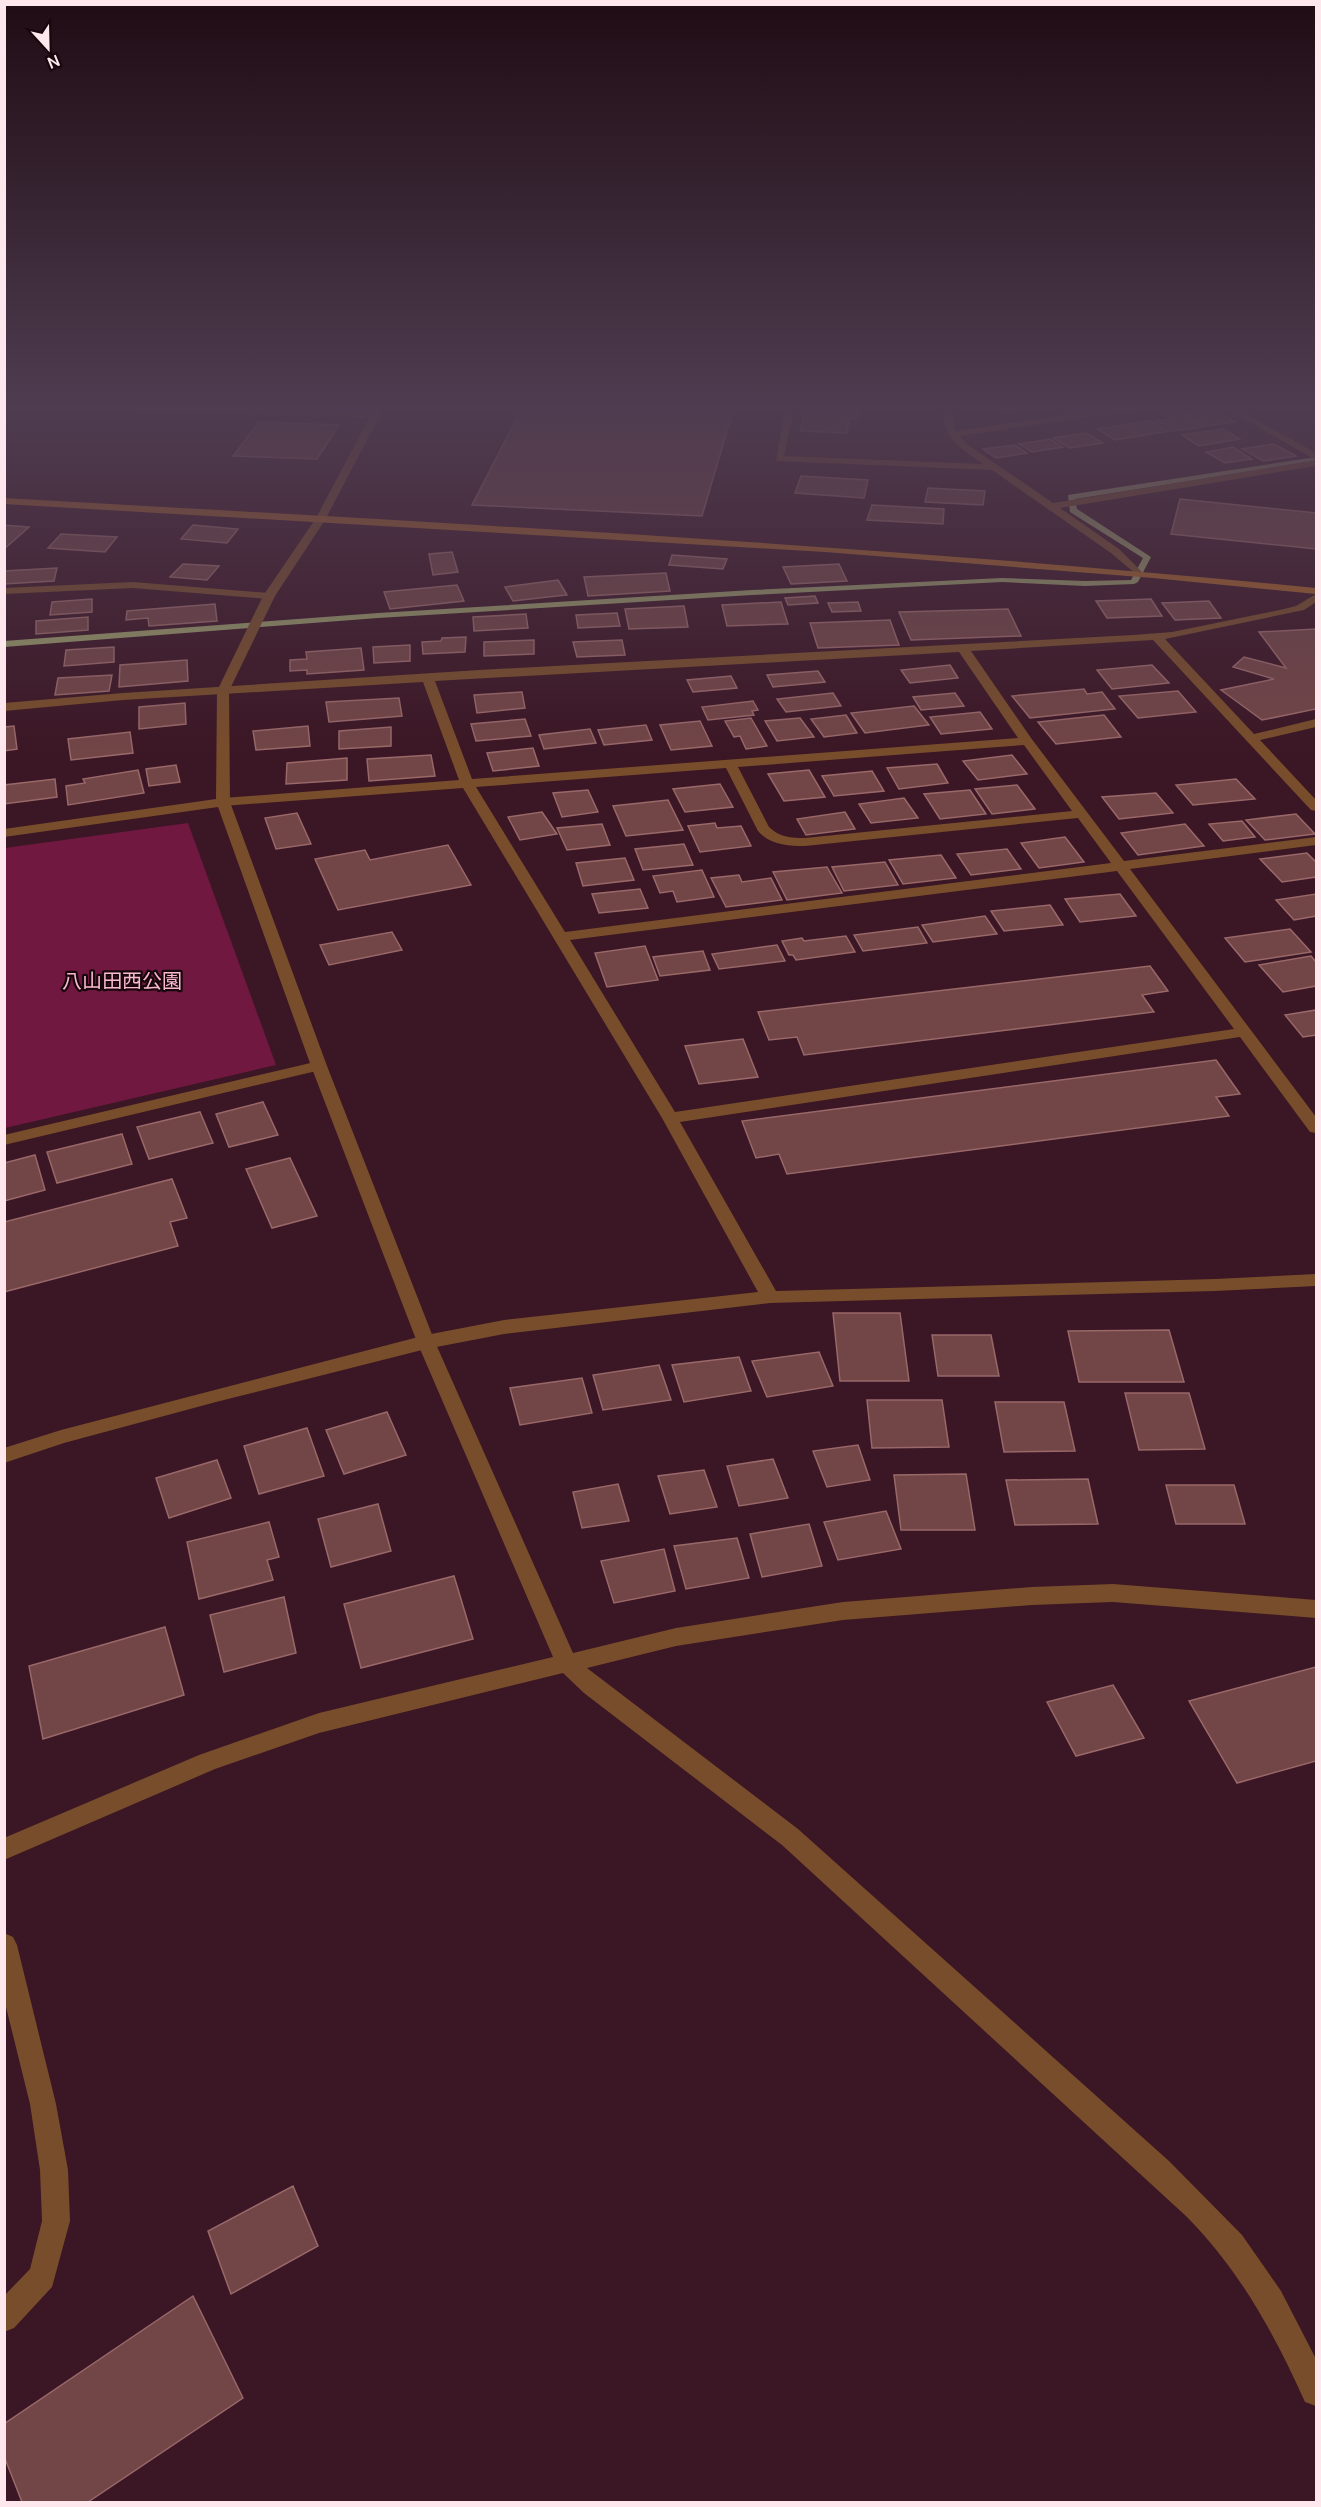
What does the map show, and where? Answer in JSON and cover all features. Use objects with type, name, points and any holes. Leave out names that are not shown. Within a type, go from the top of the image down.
[{"type":"main road","points":[[339,521],[606,535],[1137,572],[1317,591]]},
{"type":"street","points":[[319,521],[269,596],[223,691],[223,802],[319,1066],[426,1342],[540,1610],[568,1664],[592,1686],[790,1837],[1205,2215],[1252,2271],[1287,2329],[1317,2391]]},
{"type":"street","points":[[1071,521],[1115,551],[1137,572]]},
{"type":"street","points":[[4,591],[133,585],[269,596]]},
{"type":"street","points":[[4,707],[428,678],[962,646],[1156,637],[1286,612],[1300,608],[1317,597]]},
{"type":"street","points":[[1156,637],[1317,807]]},
{"type":"street","points":[[962,646],[1027,741],[1317,1128]]},
{"type":"street","points":[[428,678],[467,783],[670,1118],[770,1297]]},
{"type":"street","points":[[1251,738],[1317,723]]},
{"type":"street","points":[[4,833],[223,802],[1027,741]]},
{"type":"street","points":[[730,763],[767,834],[787,842],[1082,814]]},
{"type":"street","points":[[561,937],[1317,841]]},
{"type":"street","points":[[670,1118],[1243,1032]]},
{"type":"street","points":[[4,1140],[319,1066]]},
{"type":"street","points":[[4,1456],[62,1437],[216,1395],[426,1342],[504,1327],[770,1297],[1215,1285],[1317,1280]]},
{"type":"street","points":[[4,1849],[207,1762],[319,1723],[676,1637],[843,1611],[948,1602],[1113,1593],[1317,1609]]},
{"type":"street","points":[[4,1945],[42,2104],[54,2170],[56,2221],[42,2277],[4,2318]]},
{"type":"green space","name":"八山田西公園","points":[[188,823],[276,1065],[5,1128],[5,848]]},
{"type":"building","points":[[886,521],[943,521],[943,524]]},
{"type":"building","points":[[1174,521],[1316,521],[1316,549],[1171,534]]},
{"type":"building","points":[[4,525],[29,527],[4,549]]},
{"type":"building","points":[[193,525],[238,529],[227,543],[181,539]]},
{"type":"building","points":[[61,534],[117,537],[105,552],[48,548]]},
{"type":"building","points":[[452,552],[458,572],[433,575],[429,554]]},
{"type":"building","points":[[672,555],[727,559],[723,569],[669,565]]},
{"type":"building","points":[[183,564],[219,566],[207,580],[170,577]]},
{"type":"building","points":[[839,564],[847,581],[791,584],[783,567]]},
{"type":"building","points":[[57,568],[54,581],[4,584],[4,571]]},
{"type":"building","points":[[666,573],[670,591],[588,596],[584,577]]},
{"type":"building","points":[[558,580],[567,595],[513,601],[505,587]]},
{"type":"building","points":[[457,585],[464,601],[390,609],[384,592]]},
{"type":"building","points":[[815,596],[818,603],[788,605],[785,598]]},
{"type":"building","points":[[92,599],[92,612],[50,615],[52,602]]},
{"type":"building","points":[[1151,599],[1162,616],[1107,618],[1096,601]]},
{"type":"building","points":[[1209,601],[1221,618],[1175,620],[1162,603]]},
{"type":"building","points":[[781,602],[788,624],[727,626],[722,605]]},
{"type":"building","points":[[858,602],[861,611],[832,612],[828,603]]},
{"type":"building","points":[[215,604],[217,621],[149,626],[148,618],[126,620],[127,611]]},
{"type":"building","points":[[684,606],[688,627],[629,629],[625,609]]},
{"type":"building","points":[[1008,609],[1021,636],[911,640],[899,612]]},
{"type":"building","points":[[617,613],[620,626],[578,628],[576,615]]},
{"type":"building","points":[[526,614],[528,628],[474,631],[473,617]]},
{"type":"building","points":[[88,617],[88,630],[36,634],[36,621]]},
{"type":"building","points":[[890,620],[899,645],[818,648],[810,623]]},
{"type":"building","points":[[1316,629],[1316,709],[1262,720],[1221,690],[1274,679],[1233,667],[1244,657],[1286,668],[1259,632]]},
{"type":"building","points":[[466,637],[465,652],[423,654],[422,642]]},
{"type":"building","points":[[534,640],[534,654],[484,656],[484,642]]},
{"type":"building","points":[[622,640],[625,655],[577,657],[573,642]]},
{"type":"building","points":[[410,645],[410,661],[374,663],[373,647]]},
{"type":"building","points":[[114,647],[114,662],[64,666],[66,650]]},
{"type":"building","points":[[361,648],[364,670],[307,674],[307,670],[290,671],[290,660],[307,659],[306,652]]},
{"type":"building","points":[[187,660],[188,681],[119,687],[120,665]]},
{"type":"building","points":[[950,665],[958,678],[910,683],[901,670]]},
{"type":"building","points":[[1152,665],[1169,683],[1112,689],[1097,670]]},
{"type":"building","points":[[818,671],[825,682],[773,687],[767,675]]},
{"type":"building","points":[[112,675],[109,691],[55,695],[58,678]]},
{"type":"building","points":[[731,676],[737,688],[693,692],[687,680]]},
{"type":"building","points":[[1084,689],[1087,694],[1102,692],[1115,709],[1030,718],[1012,696]]},
{"type":"building","points":[[1178,691],[1196,712],[1138,718],[1119,696]]},
{"type":"building","points":[[522,692],[525,708],[477,713],[474,695]]},
{"type":"building","points":[[833,693],[841,706],[786,712],[777,699]]},
{"type":"building","points":[[955,693],[964,706],[921,710],[913,697]]},
{"type":"building","points":[[399,698],[402,716],[329,722],[326,702]]},
{"type":"building","points":[[753,701],[758,710],[752,711],[754,715],[708,720],[702,707]]},
{"type":"building","points":[[185,703],[186,724],[139,729],[139,707]]},
{"type":"building","points":[[914,706],[929,725],[865,733],[851,713]]},
{"type":"building","points":[[980,712],[992,729],[941,734],[930,717]]},
{"type":"building","points":[[846,715],[857,733],[824,737],[811,719]]},
{"type":"building","points":[[1104,715],[1121,737],[1056,744],[1038,722]]},
{"type":"building","points":[[751,718],[767,746],[746,749],[740,736],[734,737],[725,721]]},
{"type":"building","points":[[800,718],[814,737],[777,741],[765,721]]},
{"type":"building","points":[[525,719],[531,736],[476,741],[471,724]]},
{"type":"building","points":[[700,721],[712,746],[671,750],[660,725]]},
{"type":"building","points":[[646,725],[652,740],[604,745],[598,730]]},
{"type":"building","points":[[14,726],[17,749],[4,751],[4,727]]},
{"type":"building","points":[[308,726],[310,746],[256,750],[253,731]]},
{"type":"building","points":[[391,727],[391,746],[339,749],[339,731]]},
{"type":"building","points":[[590,729],[596,743],[544,749],[539,735]]},
{"type":"building","points":[[130,732],[133,753],[71,760],[68,739]]},
{"type":"building","points":[[533,748],[539,766],[493,771],[487,753]]},
{"type":"building","points":[[431,755],[435,776],[369,781],[367,759]]},
{"type":"building","points":[[1012,755],[1027,774],[978,780],[963,761]]},
{"type":"building","points":[[347,758],[347,780],[286,784],[287,763]]},
{"type":"building","points":[[937,764],[948,783],[899,789],[887,768]]},
{"type":"building","points":[[176,765],[180,782],[149,786],[146,769]]},
{"type":"building","points":[[138,770],[144,793],[68,805],[66,786],[85,783],[83,779]]},
{"type":"building","points":[[809,770],[825,797],[784,801],[768,774]]},
{"type":"building","points":[[872,771],[884,791],[834,796],[822,776]]},
{"type":"building","points":[[55,779],[57,797],[4,804],[4,785]]},
{"type":"building","points":[[1236,779],[1255,799],[1193,805],[1176,785]]},
{"type":"building","points":[[720,784],[733,807],[685,812],[673,789]]},
{"type":"building","points":[[1017,785],[1035,809],[992,814],[975,789]]},
{"type":"building","points":[[588,790],[598,812],[562,817],[553,793]]},
{"type":"building","points":[[970,790],[986,814],[940,819],[924,794]]},
{"type":"building","points":[[1156,793],[1173,813],[1119,819],[1102,797]]},
{"type":"building","points":[[904,798],[918,818],[871,823],[859,804]]},
{"type":"building","points":[[668,800],[683,830],[626,836],[613,806]]},
{"type":"building","points":[[542,812],[557,834],[520,840],[508,817]]},
{"type":"building","points":[[845,812],[855,829],[806,835],[797,819]]},
{"type":"building","points":[[297,813],[311,844],[276,849],[265,818]]},
{"type":"building","points":[[1296,814],[1315,834],[1265,840],[1246,820]]},
{"type":"building","points":[[1242,821],[1255,837],[1223,841],[1209,824]]},
{"type":"building","points":[[715,823],[717,828],[741,826],[751,846],[700,852],[688,826]]},
{"type":"building","points":[[602,824],[610,845],[567,850],[557,828]]},
{"type":"building","points":[[1185,824],[1204,846],[1138,855],[1121,833]]},
{"type":"building","points":[[1065,837],[1084,862],[1039,868],[1021,843]]},
{"type":"building","points":[[684,844],[693,865],[643,870],[635,849]]},
{"type":"building","points":[[448,845],[471,885],[338,910],[315,859],[365,850],[370,860]]},
{"type":"building","points":[[1007,849],[1021,869],[971,875],[957,854]]},
{"type":"building","points":[[1307,853],[1316,862],[1316,877],[1282,882],[1260,859]]},
{"type":"building","points":[[941,855],[956,878],[903,884],[889,860]]},
{"type":"building","points":[[625,858],[634,880],[583,886],[576,863]]},
{"type":"building","points":[[885,862],[898,885],[844,891],[832,867]]},
{"type":"building","points":[[827,867],[842,893],[787,900],[773,872]]},
{"type":"building","points":[[702,870],[714,897],[677,902],[673,891],[660,893],[653,876]]},
{"type":"building","points":[[739,875],[742,882],[771,878],[782,900],[726,907],[711,878]]},
{"type":"building","points":[[640,889],[648,908],[599,913],[592,894]]},
{"type":"building","points":[[1120,894],[1136,916],[1080,922],[1065,899]]},
{"type":"building","points":[[1316,894],[1316,916],[1294,920],[1276,900]]},
{"type":"building","points":[[1050,905],[1063,925],[1004,931],[991,911]]},
{"type":"building","points":[[985,916],[997,934],[933,942],[922,925]]},
{"type":"building","points":[[918,927],[927,943],[863,951],[854,935]]},
{"type":"building","points":[[1290,929],[1311,952],[1245,962],[1225,938]]},
{"type":"building","points":[[392,932],[402,950],[329,965],[320,945]]},
{"type":"building","points":[[846,936],[855,952],[796,960],[793,955],[789,955],[782,941],[802,938],[804,941]]},
{"type":"building","points":[[777,945],[785,961],[719,969],[712,954]]},
{"type":"building","points":[[645,946],[658,980],[607,987],[595,953]]},
{"type":"building","points":[[703,951],[710,970],[660,976],[653,957]]},
{"type":"building","points":[[1311,956],[1316,962],[1316,986],[1283,992],[1259,965]]},
{"type":"building","points":[[1150,966],[1168,991],[1142,995],[1154,1012],[804,1055],[797,1037],[769,1040],[758,1012]]},
{"type":"building","points":[[1316,1010],[1316,1035],[1303,1037],[1285,1015]]},
{"type":"building","points":[[743,1039],[758,1077],[699,1084],[685,1046]]},
{"type":"building","points":[[1216,1060],[1240,1094],[1216,1097],[1229,1116],[787,1174],[779,1154],[756,1158],[742,1121]]},
{"type":"building","points":[[263,1102],[278,1135],[229,1147],[216,1114]]},
{"type":"building","points":[[200,1112],[213,1143],[149,1159],[137,1127]]},
{"type":"building","points":[[122,1134],[132,1164],[57,1183],[47,1152]]},
{"type":"building","points":[[35,1155],[45,1190],[4,1201],[4,1163]]},
{"type":"building","points":[[290,1158],[317,1216],[272,1228],[246,1169]]},
{"type":"building","points":[[172,1179],[187,1218],[170,1222],[178,1246],[4,1292],[4,1222]]},
{"type":"building","points":[[833,1313],[900,1313],[909,1381],[840,1381]]},
{"type":"building","points":[[1169,1330],[1184,1382],[1079,1382],[1068,1331]]},
{"type":"building","points":[[932,1335],[991,1335],[999,1376],[938,1376]]},
{"type":"building","points":[[819,1352],[833,1386],[767,1397],[752,1361]]},
{"type":"building","points":[[739,1357],[751,1391],[684,1402],[672,1365]]},
{"type":"building","points":[[659,1365],[671,1400],[603,1410],[593,1375]]},
{"type":"building","points":[[582,1378],[592,1413],[520,1425],[510,1388]]},
{"type":"building","points":[[1125,1393],[1189,1393],[1205,1449],[1139,1450]]},
{"type":"building","points":[[867,1400],[942,1400],[949,1447],[872,1448]]},
{"type":"building","points":[[995,1402],[1064,1402],[1075,1451],[1004,1452]]},
{"type":"building","points":[[387,1412],[406,1455],[344,1474],[326,1430]]},
{"type":"building","points":[[307,1428],[324,1476],[259,1494],[244,1446]]},
{"type":"building","points":[[858,1445],[870,1480],[827,1487],[813,1451]]},
{"type":"building","points":[[773,1459],[788,1498],[739,1506],[727,1466]]},
{"type":"building","points":[[217,1460],[231,1498],[169,1518],[156,1478]]},
{"type":"building","points":[[704,1470],[717,1507],[670,1514],[658,1476]]},
{"type":"building","points":[[966,1474],[975,1530],[901,1530],[894,1475]]},
{"type":"building","points":[[1088,1479],[1098,1524],[1015,1525],[1006,1480]]},
{"type":"building","points":[[618,1484],[629,1521],[582,1528],[573,1492]]},
{"type":"building","points":[[1166,1485],[1234,1485],[1245,1524],[1176,1524]]},
{"type":"building","points":[[378,1504],[391,1551],[331,1567],[318,1519]]},
{"type":"building","points":[[886,1511],[901,1549],[838,1560],[824,1522]]},
{"type":"building","points":[[269,1522],[279,1557],[267,1560],[273,1580],[199,1599],[187,1542]]},
{"type":"building","points":[[809,1524],[822,1566],[762,1577],[750,1534]]},
{"type":"building","points":[[737,1538],[749,1578],[686,1589],[674,1546]]},
{"type":"building","points":[[664,1549],[675,1591],[614,1603],[601,1561]]},
{"type":"building","points":[[454,1576],[473,1639],[361,1668],[344,1604]]},
{"type":"building","points":[[284,1597],[296,1653],[224,1672],[210,1615]]},
{"type":"building","points":[[165,1627],[184,1695],[43,1739],[29,1666]]},
{"type":"building","points":[[1316,1667],[1316,1761],[1237,1783],[1189,1701]]},
{"type":"building","points":[[1113,1685],[1144,1738],[1076,1756],[1047,1702]]},
{"type":"building","points":[[293,2186],[318,2246],[231,2294],[208,2231]]},
{"type":"building","points":[[193,2296],[243,2398],[88,2502],[22,2502],[4,2456],[4,2424]]},
{"type":"waterway","points":[[4,644],[378,615],[752,593],[1002,580],[1085,584],[1134,582],[1147,557],[1090,521]]}]
